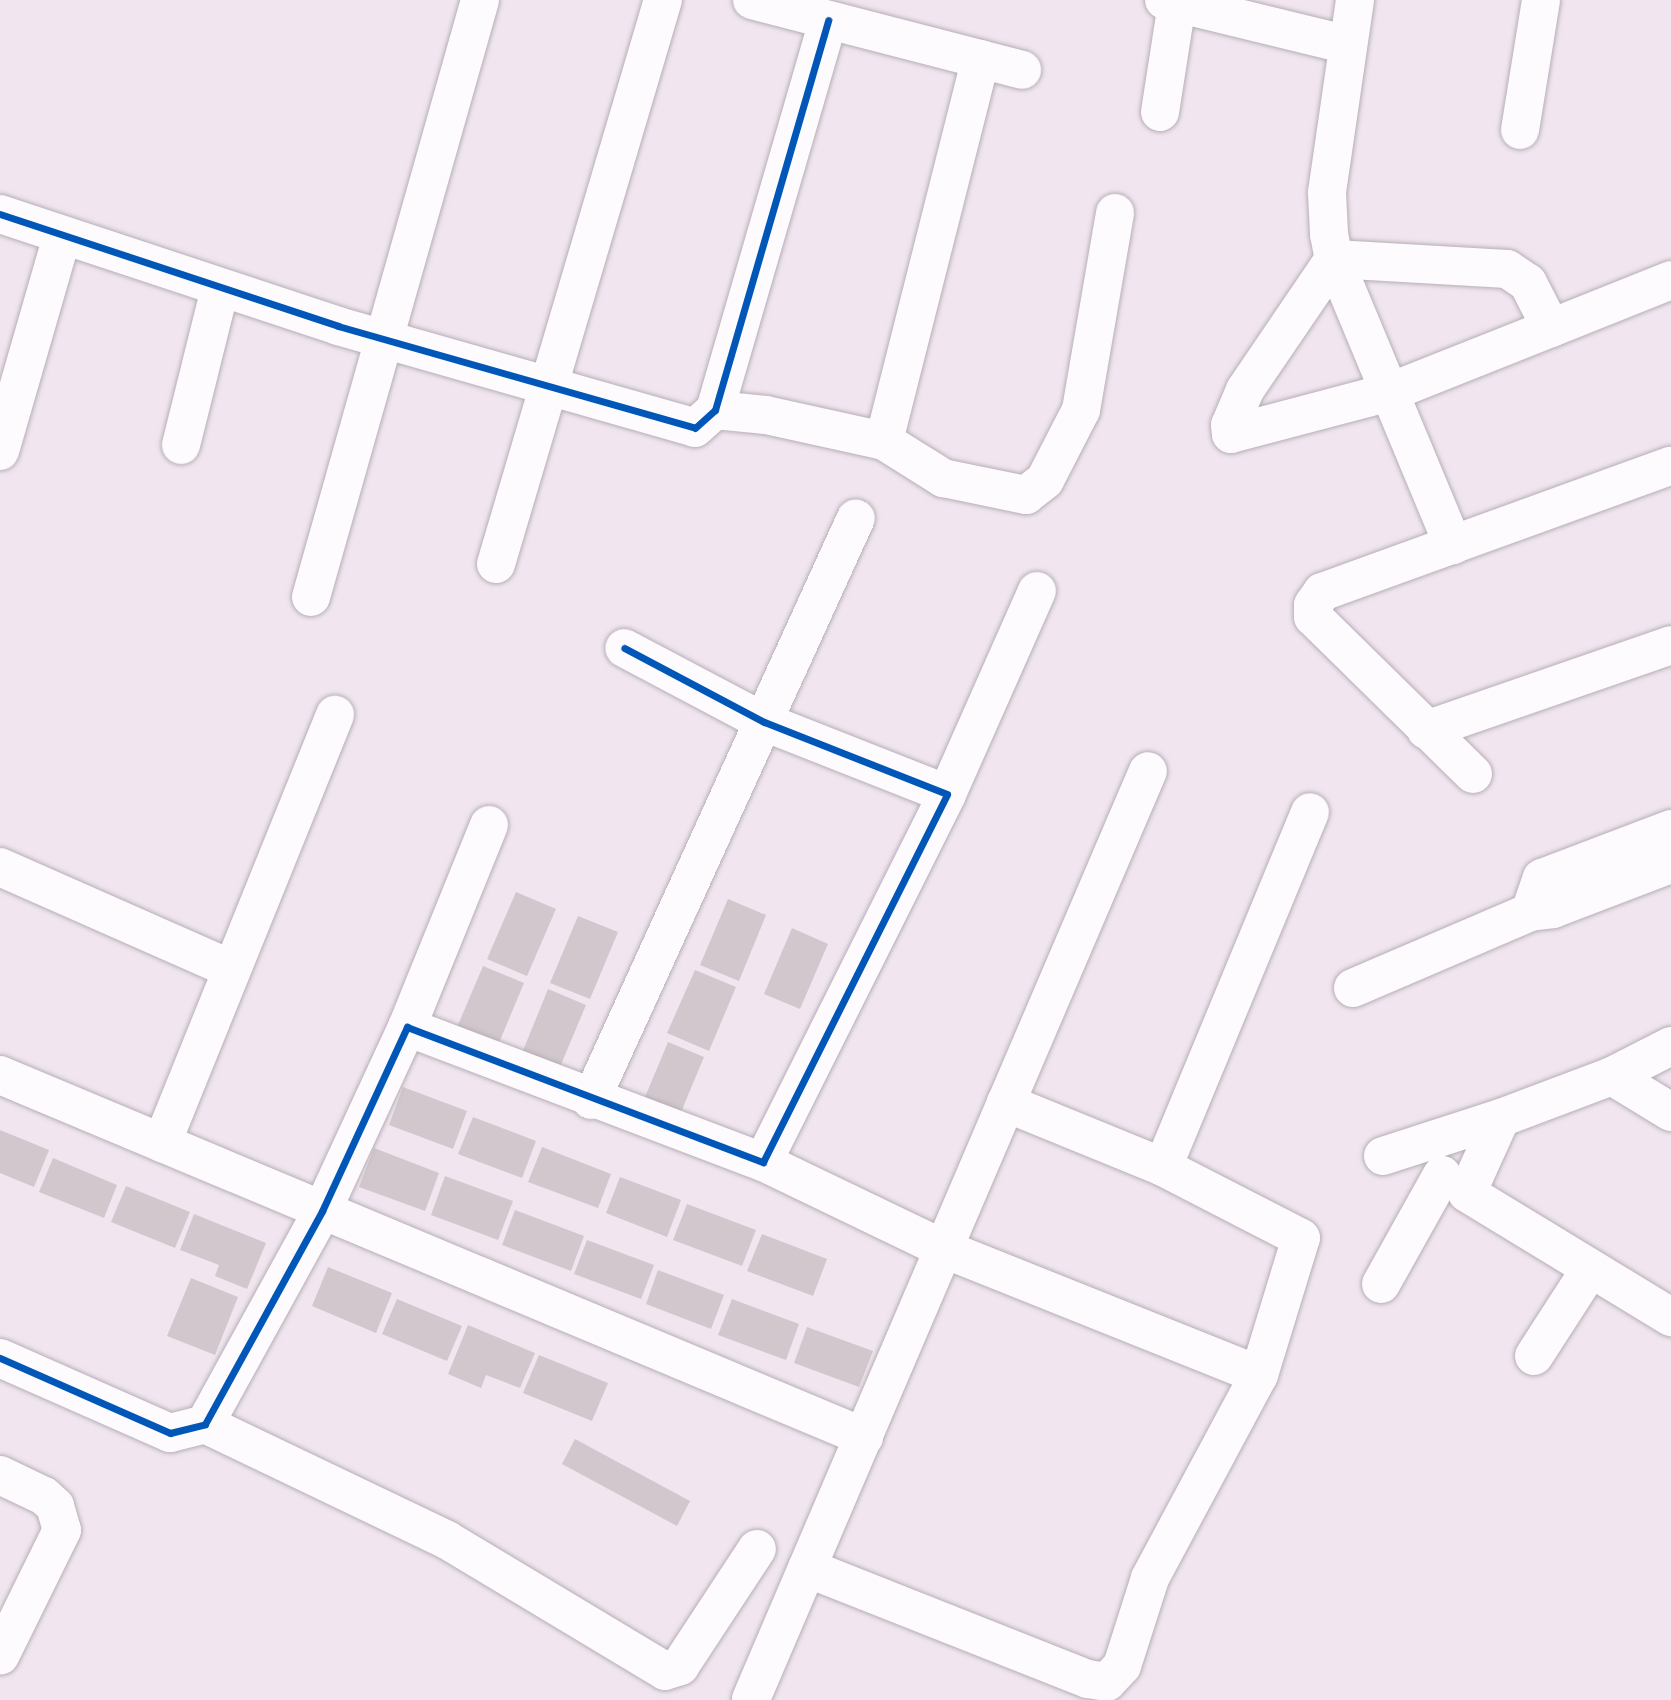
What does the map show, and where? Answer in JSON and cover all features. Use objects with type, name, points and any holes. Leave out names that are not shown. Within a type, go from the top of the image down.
[{"type":"street","points":[[311,597],[480,0]]},
{"type":"street","points":[[496,564],[663,0]]},
{"type":"street","points":[[752,0],[1022,69]]},
{"type":"street","points":[[1355,0],[1327,193],[1334,259],[1452,545]]},
{"type":"street","points":[[1520,130],[1541,0]]},
{"type":"street","points":[[1160,112],[1170,2],[1348,45]]},
{"type":"street","points":[[0,214],[220,289],[384,340],[548,389],[695,428],[715,410],[828,20]]},
{"type":"street","points":[[884,441],[981,59]]},
{"type":"street","points":[[715,410],[766,415],[884,441],[943,478],[1026,495],[1045,480],[1081,410],[1115,213]]},
{"type":"street","points":[[0,451],[62,236]]},
{"type":"street","points":[[1334,259],[1507,269],[1528,284],[1551,328]]},
{"type":"street","points":[[1334,259],[1245,390],[1230,425],[1231,434],[1390,392],[1671,281]]},
{"type":"street","points":[[181,445],[220,289]]},
{"type":"street","points":[[1473,774],[1313,617],[1313,605],[1322,592],[1671,466]]},
{"type":"street","points":[[591,1100],[856,518]]},
{"type":"street","points":[[763,1162],[947,794],[1037,591]]},
{"type":"street","points":[[1426,730],[1671,645]]},
{"type":"street","points":[[624,648],[764,722],[947,794]]},
{"type":"street","points":[[162,1143],[334,715]]},
{"type":"street","points":[[751,1699],[1148,771]]},
{"type":"street","points":[[1163,1167],[1310,812]]},
{"type":"street","points":[[205,1424],[322,1211],[407,1027],[489,825]]},
{"type":"street","points":[[1530,912],[1542,877],[1671,829]]},
{"type":"street","points":[[1353,988],[1530,912],[1553,909],[1671,864]]},
{"type":"street","points":[[0,867],[232,970]]},
{"type":"street","points":[[407,1027],[591,1100],[763,1162],[944,1249],[1259,1376]]},
{"type":"street","points":[[1671,1046],[1612,1076],[1501,1118],[1394,1152],[1455,1184],[1671,1317]]},
{"type":"street","points":[[0,1074],[864,1437]]},
{"type":"street","points":[[1612,1076],[1671,1112]]},
{"type":"street","points":[[807,1568],[1088,1679],[1107,1682],[1122,1666],[1150,1578],[1259,1376],[1301,1238],[1163,1167],[1006,1103]]},
{"type":"street","points":[[1381,1284],[1501,1118]]},
{"type":"street","points":[[1534,1356],[1590,1269]]},
{"type":"street","points":[[0,1358],[170,1433],[205,1424],[447,1540],[665,1671],[680,1666],[757,1549]]},
{"type":"street","points":[[0,1475],[44,1496],[55,1506],[62,1530],[0,1656]]},
{"type":"building","points":[[516,892],[556,909],[527,976],[487,959]]},
{"type":"building","points":[[728,899],[766,915],[739,981],[700,965]]},
{"type":"building","points":[[578,916],[618,932],[590,999],[550,983]]},
{"type":"building","points":[[792,928],[828,944],[800,1009],[764,994]]},
{"type":"building","points":[[483,966],[524,983],[496,1050],[455,1032]]},
{"type":"building","points":[[695,970],[736,987],[709,1051],[667,1033]]},
{"type":"building","points":[[548,989],[586,1005],[557,1074],[520,1058]]},
{"type":"building","points":[[668,1042],[704,1057],[676,1124],[640,1109]]},
{"type":"building","points":[[403,1087],[467,1111],[453,1149],[389,1125]]},
{"type":"building","points":[[473,1117],[536,1141],[522,1178],[458,1154]]},
{"type":"building","points":[[0,1130],[49,1150],[34,1187],[0,1173]]},
{"type":"building","points":[[542,1147],[611,1174],[598,1208],[528,1182]]},
{"type":"building","points":[[374,1148],[439,1173],[425,1211],[359,1187]]},
{"type":"building","points":[[53,1158],[117,1185],[104,1218],[39,1192]]},
{"type":"building","points":[[445,1176],[513,1201],[498,1240],[431,1215]]},
{"type":"building","points":[[620,1177],[681,1200],[667,1237],[606,1213]]},
{"type":"building","points":[[126,1186],[190,1212],[175,1248],[111,1222]]},
{"type":"building","points":[[687,1204],[756,1230],[742,1266],[673,1240]]},
{"type":"building","points":[[515,1210],[584,1236],[571,1271],[502,1245]]},
{"type":"building","points":[[194,1214],[266,1243],[247,1289],[215,1276],[219,1265],[180,1250]]},
{"type":"building","points":[[762,1234],[827,1259],[813,1296],[747,1271]]},
{"type":"building","points":[[587,1240],[654,1265],[641,1299],[574,1274]]},
{"type":"building","points":[[328,1267],[392,1293],[376,1333],[312,1306]]},
{"type":"building","points":[[658,1270],[724,1295],[711,1329],[646,1304]]},
{"type":"building","points":[[191,1278],[238,1297],[215,1355],[167,1336]]},
{"type":"building","points":[[397,1299],[462,1326],[447,1361],[382,1334]]},
{"type":"building","points":[[732,1299],[799,1324],[786,1360],[718,1335]]},
{"type":"building","points":[[468,1325],[535,1353],[520,1388],[486,1375],[481,1388],[448,1374]]},
{"type":"building","points":[[807,1327],[873,1351],[859,1387],[794,1363]]},
{"type":"building","points":[[539,1355],[608,1383],[592,1421],[523,1393]]},
{"type":"building","points":[[575,1439],[690,1501],[677,1526],[562,1464]]},
{"type":"cycle path","points":[[0,214],[338,326],[695,428],[715,410],[828,20]]},
{"type":"cycle path","points":[[0,1358],[170,1433],[205,1424],[322,1211],[407,1027],[763,1162],[947,794],[764,722],[624,648]]}]
